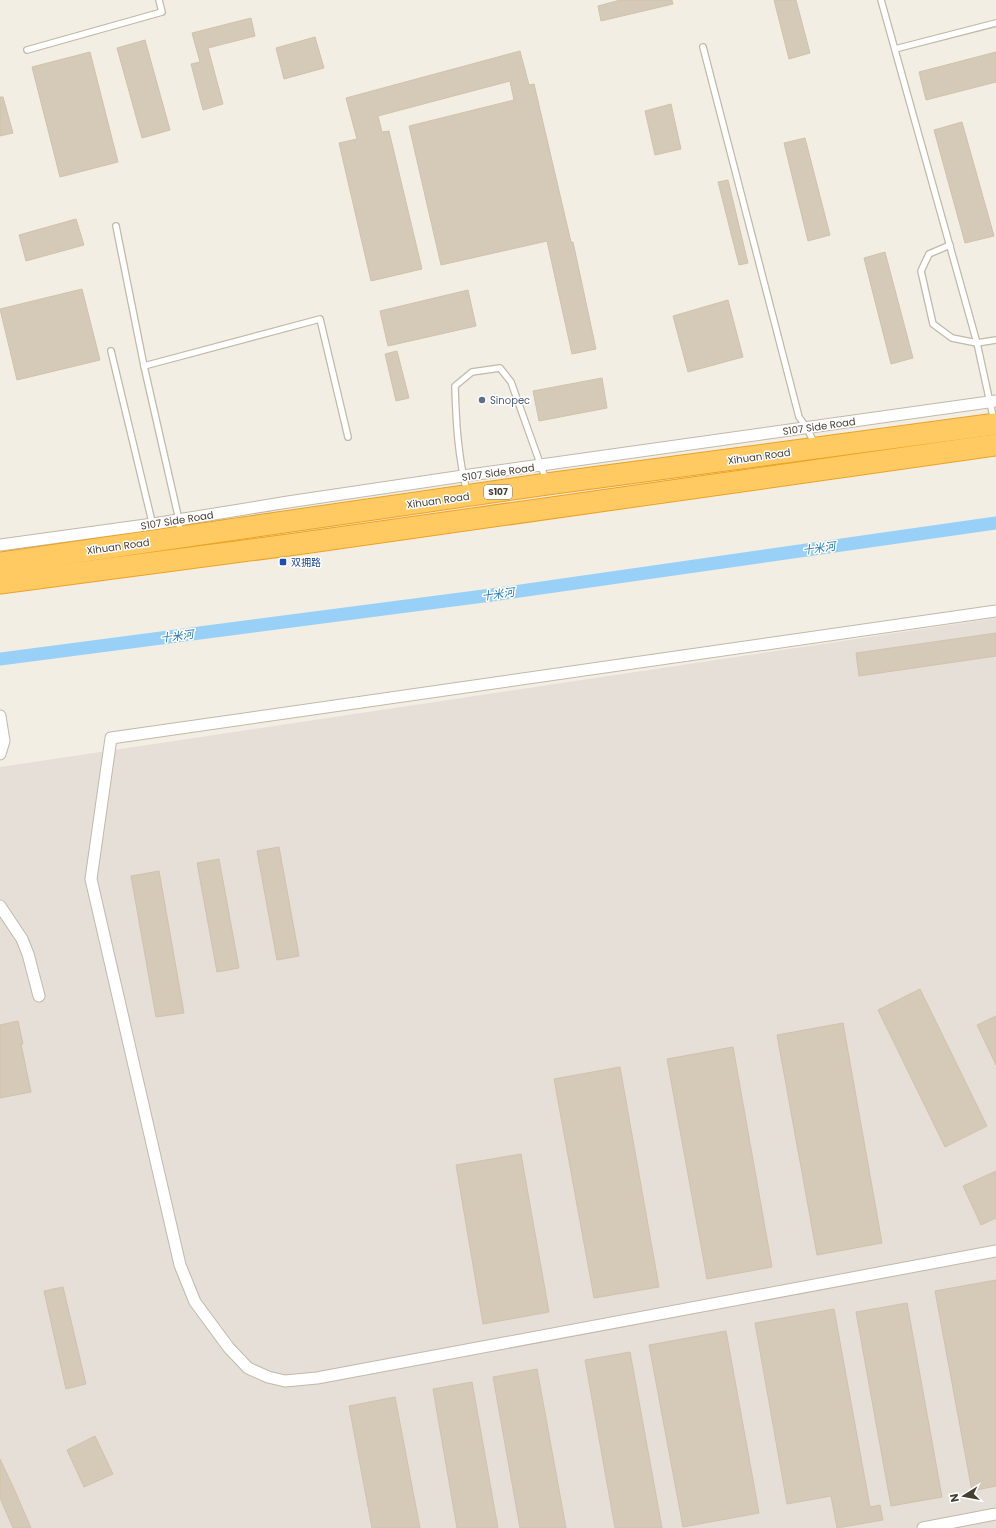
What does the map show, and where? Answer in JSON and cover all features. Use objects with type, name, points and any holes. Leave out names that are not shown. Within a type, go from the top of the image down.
[{"type":"highway","name":"Xihuan Road","points":[[181,543],[466,486],[545,475],[817,448],[996,426]]},
{"type":"highway","name":"Xihuan Road","points":[[0,563],[155,542],[181,543],[996,446]]},
{"type":"highway","name":"Xihuan Road","points":[[0,583],[155,542]]},
{"type":"street","name":"S107 Side Road","points":[[545,475],[807,428],[993,402]]},
{"type":"street","name":"S107 Side Road","points":[[0,545],[155,542]]},
{"type":"street","points":[[996,611],[111,738],[91,879],[180,1264],[195,1302],[229,1348],[248,1368],[268,1377],[285,1381],[317,1378],[996,1251]]},
{"type":"street","points":[[0,716],[4,741],[0,754]]},
{"type":"street","points":[[0,906],[22,939],[28,954],[38,996]]},
{"type":"street","points":[[923,1528],[996,1514]]},
{"type":"lane","points":[[27,50],[162,12],[159,0]]},
{"type":"lane","points":[[881,0],[993,402],[996,426]]},
{"type":"lane","points":[[895,49],[996,23]]},
{"type":"lane","points":[[703,48],[799,417],[807,428],[817,448]]},
{"type":"lane","points":[[116,226],[181,543]]},
{"type":"lane","points":[[950,245],[929,254],[921,271],[933,324],[952,338],[977,343],[996,340]]},
{"type":"lane","points":[[144,366],[320,319],[348,436]]},
{"type":"lane","points":[[111,351],[155,542]]},
{"type":"lane","points":[[466,486],[456,423],[455,386],[472,372],[500,368],[511,382],[545,475]]},
{"type":"shaded area","points":[[996,618],[996,1528],[0,1528],[0,767]]},
{"type":"building","points":[[620,0],[672,0],[673,4],[601,21],[598,6]]},
{"type":"building","points":[[774,0],[796,0],[810,53],[789,59]]},
{"type":"building","points":[[251,18],[255,36],[208,48],[223,104],[203,110],[191,64],[200,62],[192,33]]},
{"type":"building","points":[[315,37],[324,68],[284,79],[276,48]]},
{"type":"building","points":[[145,40],[170,130],[142,138],[117,48]]},
{"type":"building","points":[[520,51],[529,85],[534,84],[571,242],[573,242],[596,349],[572,354],[547,241],[441,265],[409,126],[514,100],[510,81],[378,116],[382,132],[389,131],[422,269],[371,281],[339,143],[357,139],[346,98]]},
{"type":"building","points":[[90,52],[118,162],[60,177],[32,67]]},
{"type":"building","points":[[996,52],[996,82],[926,100],[919,72]]},
{"type":"building","points":[[0,97],[3,97],[13,133],[0,136]]},
{"type":"building","points":[[671,104],[681,149],[655,155],[645,111]]},
{"type":"building","points":[[962,122],[994,236],[965,243],[934,130]]},
{"type":"building","points":[[805,138],[830,235],[808,241],[784,143]]},
{"type":"building","points":[[728,180],[748,263],[739,265],[718,182]]},
{"type":"building","points":[[76,219],[84,245],[26,261],[19,235]]},
{"type":"building","points":[[885,252],[913,358],[891,364],[864,258]]},
{"type":"building","points":[[82,289],[100,360],[17,380],[0,309]]},
{"type":"building","points":[[468,290],[476,326],[388,346],[380,311]]},
{"type":"building","points":[[728,300],[743,357],[688,372],[673,316]]},
{"type":"building","points":[[397,351],[409,398],[396,401],[385,354]]},
{"type":"building","points":[[602,378],[607,408],[539,421],[533,391]]},
{"type":"building","points":[[996,633],[996,656],[859,676],[856,653]]},
{"type":"building","points":[[279,847],[299,956],[277,960],[257,851]]},
{"type":"building","points":[[219,859],[239,968],[217,972],[197,863]]},
{"type":"building","points":[[159,871],[184,1013],[156,1017],[131,876]]},
{"type":"building","points":[[920,989],[987,1126],[945,1147],[878,1010]]},
{"type":"building","points":[[996,1016],[996,1065],[977,1025]]},
{"type":"building","points":[[18,1021],[31,1092],[0,1098],[0,1025]]},
{"type":"building","points":[[843,1023],[882,1243],[817,1255],[777,1035]]},
{"type":"building","points":[[733,1047],[772,1267],[707,1279],[667,1059]]},
{"type":"building","points":[[620,1067],[659,1287],[594,1298],[554,1079]]},
{"type":"building","points":[[521,1154],[549,1312],[483,1324],[456,1165]]},
{"type":"building","points":[[996,1171],[996,1218],[981,1225],[963,1186]]},
{"type":"building","points":[[996,1280],[996,1486],[972,1491],[935,1291]]},
{"type":"building","points":[[63,1287],[86,1384],[66,1389],[44,1291]]},
{"type":"building","points":[[907,1303],[942,1497],[891,1506],[856,1312]]},
{"type":"building","points":[[834,1309],[870,1507],[880,1505],[883,1520],[837,1528],[831,1496],[787,1504],[755,1323]]},
{"type":"building","points":[[726,1331],[759,1513],[683,1527],[649,1345]]},
{"type":"building","points":[[630,1352],[662,1528],[615,1528],[585,1360]]},
{"type":"building","points":[[537,1369],[566,1528],[520,1528],[493,1377]]},
{"type":"building","points":[[472,1382],[498,1528],[457,1528],[433,1389]]},
{"type":"building","points":[[395,1397],[420,1528],[372,1528],[349,1406]]},
{"type":"building","points":[[95,1436],[113,1474],[84,1487],[67,1450]]},
{"type":"building","points":[[0,1459],[31,1528],[13,1528],[0,1498]]},
{"type":"waterway","name":"十米河","points":[[0,659],[499,594],[996,523]]},
{"type":"place","name":"Sinopec","points":[[482,400]]},
{"type":"place","name":"双拥路","points":[[283,562]]}]
